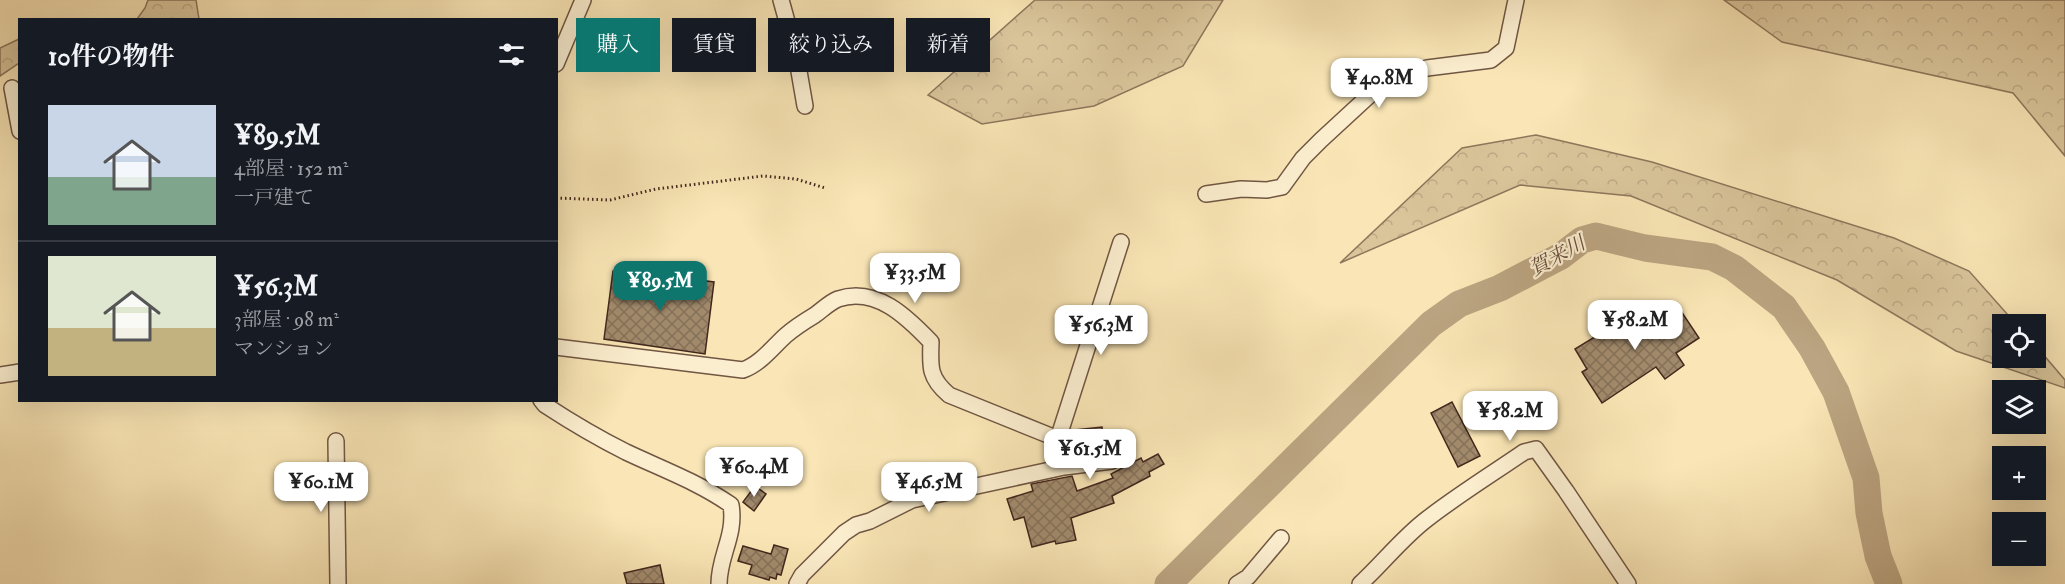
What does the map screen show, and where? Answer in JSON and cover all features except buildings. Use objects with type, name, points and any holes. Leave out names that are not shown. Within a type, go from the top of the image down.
[{"type":"street","points":[[558,59],[583,0]]},
{"type":"street","points":[[781,0],[796,54],[805,106]]},
{"type":"street","points":[[1206,194],[1282,187],[1321,140],[1385,81],[1427,68],[1491,60],[1506,48],[1516,0]]},
{"type":"street","points":[[12,88],[18,120]]},
{"type":"street","points":[[1064,467],[1063,450],[1058,439],[1121,242]]},
{"type":"street","points":[[558,347],[742,370],[753,366],[791,331],[837,300],[859,296],[872,297],[896,310],[932,342],[931,372],[937,385],[949,395],[1058,439]]},
{"type":"street","points":[[0,375],[18,372]]},
{"type":"street","points":[[543,402],[585,430],[627,452],[689,479],[731,505],[733,519],[721,565],[719,584]]},
{"type":"street","points":[[336,441],[338,584]]},
{"type":"street","points":[[1360,584],[1375,571],[1391,551],[1427,519],[1524,452],[1536,449],[1560,481],[1628,584]]},
{"type":"street","points":[[797,584],[802,575],[844,533],[856,525],[870,521],[912,500],[1064,467],[1112,461]]},
{"type":"street","points":[[1237,584],[1248,577],[1281,538]]},
{"type":"path","points":[[558,198],[610,200],[656,189],[762,176],[796,179],[825,188]]},
{"type":"green space","points":[[148,0],[196,0],[199,18],[138,18]]},
{"type":"green space","points":[[1035,0],[1223,0],[1183,66],[1094,106],[982,124],[928,95],[954,72],[990,72],[990,40]]},
{"type":"green space","points":[[1724,0],[2065,0],[2065,156],[2013,93],[1782,42]]},
{"type":"green space","points":[[18,39],[18,64],[0,76],[0,48]]},
{"type":"green space","points":[[1536,135],[1652,162],[1894,238],[1969,271],[2007,314],[1992,314],[1992,363],[1956,351],[1837,280],[1631,196],[1520,185],[1340,263],[1462,148]]},
{"type":"green space","points":[[2046,358],[2065,380],[2065,388],[2006,368],[2046,368]]},
{"type":"waterway","name":"賀来川","points":[[1168,584],[1431,324],[1459,304],[1500,288],[1561,256],[1582,240],[1596,236],[1645,248],[1712,257],[1734,268],[1784,307],[1812,348],[1836,392],[1866,478],[1869,513],[1878,556],[1889,584]]}]
